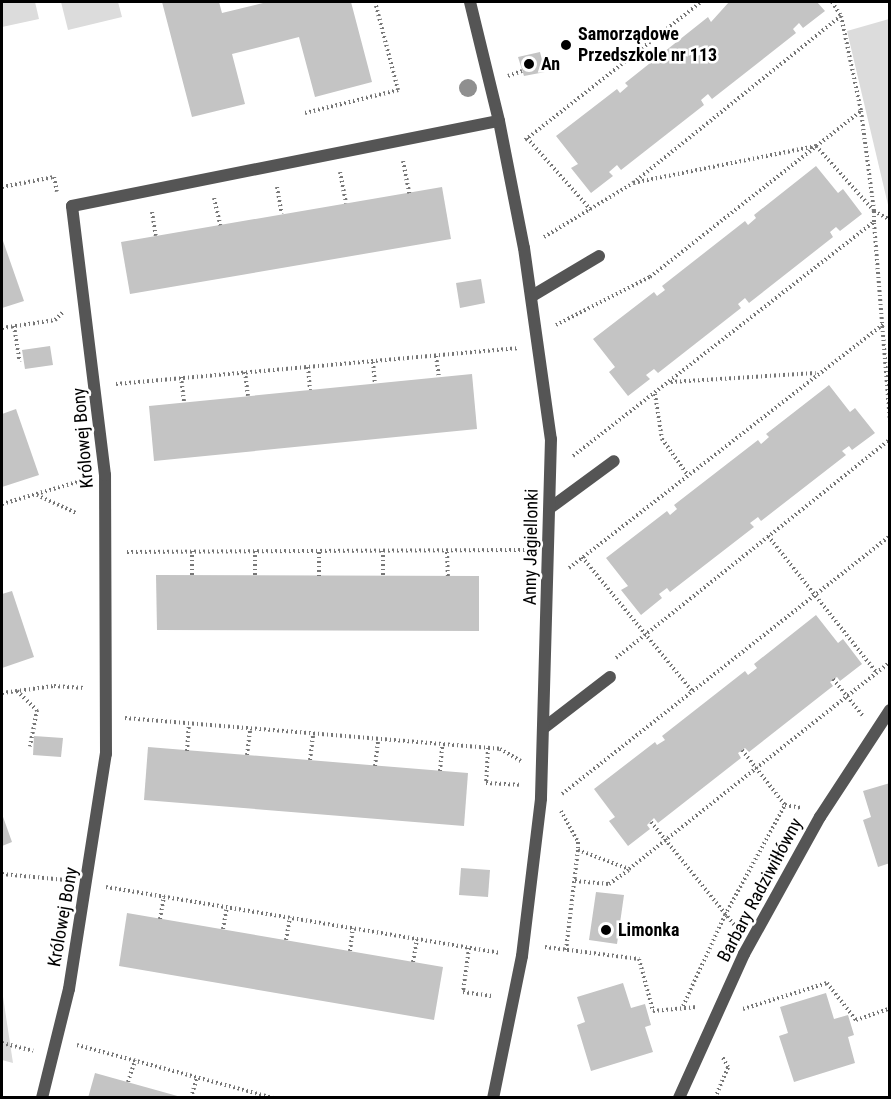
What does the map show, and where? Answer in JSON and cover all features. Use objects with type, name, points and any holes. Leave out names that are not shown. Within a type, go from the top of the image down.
[{"type":"street","name":"Anny Jagiellonki","points":[[470,2],[500,121],[524,248],[551,439],[544,762],[548,799],[523,950],[493,1098]]},
{"type":"street","points":[[72,206],[500,121]]},
{"type":"street","name":"Królowej Bony","points":[[42,1098],[87,883],[106,754],[108,551],[105,475],[97,386],[72,206]]},
{"type":"street","points":[[532,296],[599,256]]},
{"type":"street","points":[[550,508],[614,461]]},
{"type":"street","points":[[545,727],[610,677]]},
{"type":"street","name":"Barbary Radziwiłłówny","points":[[679,1098],[750,943],[823,812],[890,710]]},
{"type":"path","points":[[305,113],[398,90],[375,2]]},
{"type":"path","points":[[505,147],[527,138],[701,2]]},
{"type":"path","points":[[832,2],[841,16],[861,111],[874,211],[890,423]]},
{"type":"path","points":[[524,248],[633,183],[841,16]]},
{"type":"path","points":[[97,386],[436,356],[538,340],[650,277],[861,111]]},
{"type":"path","points":[[527,138],[591,210]]},
{"type":"path","points":[[633,183],[816,146]]},
{"type":"path","points":[[816,146],[874,211],[890,220]]},
{"type":"path","points":[[402,160],[409,193]]},
{"type":"path","points":[[340,172],[346,203]]},
{"type":"path","points":[[2,187],[54,177],[59,208],[72,206]]},
{"type":"path","points":[[277,183],[282,214]]},
{"type":"path","points":[[213,195],[220,225]]},
{"type":"path","points":[[151,206],[156,236]]},
{"type":"path","points":[[550,473],[655,394],[874,222]]},
{"type":"path","points":[[2,328],[55,320],[75,301],[84,299]]},
{"type":"path","points":[[549,584],[817,373],[884,324]]},
{"type":"path","points":[[14,326],[20,362]]},
{"type":"path","points":[[436,356],[439,377]]},
{"type":"path","points":[[373,362],[375,384]]},
{"type":"path","points":[[308,367],[310,390]]},
{"type":"path","points":[[245,372],[248,396]]},
{"type":"path","points":[[670,382],[817,373]]},
{"type":"path","points":[[181,377],[184,403]]},
{"type":"path","points":[[655,394],[662,439],[687,474]]},
{"type":"path","points":[[610,677],[604,666],[646,635],[890,439]]},
{"type":"path","points":[[2,504],[105,475]]},
{"type":"path","points":[[36,495],[76,513]]},
{"type":"path","points":[[566,950],[578,842],[548,799],[692,691],[890,536]]},
{"type":"path","points":[[768,537],[876,672]]},
{"type":"path","points":[[108,551],[549,550]]},
{"type":"path","points":[[192,551],[192,575]]},
{"type":"path","points":[[255,551],[255,575]]},
{"type":"path","points":[[319,551],[319,576]]},
{"type":"path","points":[[383,551],[384,576]]},
{"type":"path","points":[[447,552],[448,576]]},
{"type":"path","points":[[582,557],[692,691]]},
{"type":"path","points":[[575,881],[609,884],[890,662]]},
{"type":"path","points":[[833,679],[876,733]]},
{"type":"path","points":[[2,693],[54,686],[107,690]]},
{"type":"path","points":[[17,690],[37,711],[30,746]]},
{"type":"path","points":[[107,716],[250,730],[500,749],[521,761],[544,762]]},
{"type":"path","points":[[187,751],[189,724]]},
{"type":"path","points":[[247,755],[250,730]]},
{"type":"path","points":[[310,760],[313,735]]},
{"type":"path","points":[[375,766],[378,740]]},
{"type":"path","points":[[440,771],[442,746]]},
{"type":"path","points":[[488,748],[486,783],[519,785]]},
{"type":"path","points":[[742,750],[785,805],[823,812]]},
{"type":"path","points":[[683,1006],[725,915],[785,805]]},
{"type":"path","points":[[651,822],[750,943]]},
{"type":"path","points":[[578,850],[629,869]]},
{"type":"path","points":[[2,873],[19,872],[469,948],[566,950],[639,959],[652,1011],[683,1006],[700,1007]]},
{"type":"path","points":[[160,919],[164,896]]},
{"type":"path","points":[[223,929],[227,907]]},
{"type":"path","points":[[286,940],[290,917]]},
{"type":"path","points":[[350,951],[353,928]]},
{"type":"path","points":[[413,962],[417,939]]},
{"type":"path","points":[[469,948],[463,992],[494,996]]},
{"type":"path","points":[[738,1011],[827,983],[856,1020],[890,1008]]},
{"type":"path","points":[[56,1039],[274,1098]]},
{"type":"path","points":[[2,1043],[52,1058]]},
{"type":"path","points":[[715,1098],[728,1067],[721,1052]]},
{"type":"path","points":[[128,1082],[135,1060]]},
{"type":"path","points":[[191,1098],[196,1077]]},
{"type":"shaded area","points":[[2,2],[35,2],[39,19],[2,27]]},
{"type":"shaded area","points":[[61,2],[118,2],[122,17],[68,30]]},
{"type":"shaded area","points":[[890,19],[889,209],[847,31]]},
{"type":"shaded area","points":[[2,990],[13,1063],[2,1060]]},
{"type":"building","points":[[162,2],[219,2],[222,13],[267,2],[351,2],[372,82],[315,97],[299,37],[232,54],[245,104],[192,117]]},
{"type":"building","points":[[729,2],[817,2],[825,11],[803,28],[799,23],[793,29],[796,33],[712,99],[708,94],[701,100],[704,105],[621,170],[617,165],[609,172],[613,176],[591,193],[571,168],[578,164],[556,136],[617,89],[620,93],[628,86],[625,83],[708,17],[711,22]]},
{"type":"building","points":[[540,52],[545,72],[524,76],[518,57]]},
{"type":"building","points":[[816,166],[838,193],[843,189],[862,214],[840,231],[836,227],[830,232],[833,237],[749,303],[745,298],[738,304],[741,308],[658,373],[654,369],[646,375],[650,379],[628,396],[609,372],[615,367],[593,339],[654,292],[657,296],[665,290],[662,286],[745,221],[748,225],[756,218],[754,215]]},
{"type":"building","points":[[442,187],[451,239],[130,294],[121,242]]},
{"type":"building","points":[[2,238],[24,301],[2,308]]},
{"type":"building","points":[[481,279],[485,303],[460,308],[456,283]]},
{"type":"building","points":[[50,346],[53,365],[25,369],[22,350]]},
{"type":"building","points":[[472,374],[477,429],[154,461],[149,406]]},
{"type":"building","points":[[829,385],[850,412],[855,408],[875,433],[852,450],[849,446],[842,451],[846,455],[761,521],[758,517],[750,523],[754,527],[670,592],[667,588],[659,594],[662,598],[641,615],[621,590],[628,586],[606,558],[667,511],[670,515],[677,509],[674,505],[758,440],[761,444],[769,437],[766,434]]},
{"type":"building","points":[[16,409],[39,475],[2,487],[2,414]]},
{"type":"building","points":[[156,575],[479,576],[479,631],[157,630]]},
{"type":"building","points":[[12,591],[34,657],[2,668],[2,594]]},
{"type":"building","points":[[816,615],[838,643],[843,639],[862,664],[840,681],[837,677],[830,682],[833,686],[749,752],[745,748],[738,753],[741,758],[658,823],[654,818],[647,825],[650,829],[628,846],[609,821],[615,817],[594,789],[655,742],[657,745],[665,740],[662,736],[745,671],[748,675],[757,668],[754,664]]},
{"type":"building","points":[[34,736],[63,738],[61,757],[33,755]]},
{"type":"building","points":[[148,747],[468,773],[464,826],[144,800]]},
{"type":"building","points":[[890,783],[890,863],[878,867],[863,820],[871,817],[863,791]]},
{"type":"building","points":[[2,814],[12,842],[2,846]]},
{"type":"building","points":[[461,868],[490,870],[488,897],[459,895]]},
{"type":"building","points":[[596,892],[624,895],[617,944],[589,940]]},
{"type":"building","points":[[127,913],[443,967],[434,1020],[119,966]]},
{"type":"building","points":[[623,983],[631,1008],[645,1004],[651,1025],[645,1027],[653,1052],[591,1071],[577,1025],[585,1022],[577,997]]},
{"type":"building","points":[[826,993],[834,1019],[848,1015],[854,1035],[848,1037],[855,1063],[794,1082],[779,1036],[788,1033],[780,1007]]},
{"type":"building","points":[[95,1073],[181,1097],[181,1098],[88,1098]]},
{"type":"place","name":"Samorządowe Przedszkole nr 113","points":[[566,45]]},
{"type":"place","name":"An","points":[[529,64]]},
{"type":"place","name":"Limonka","points":[[606,930]]}]
